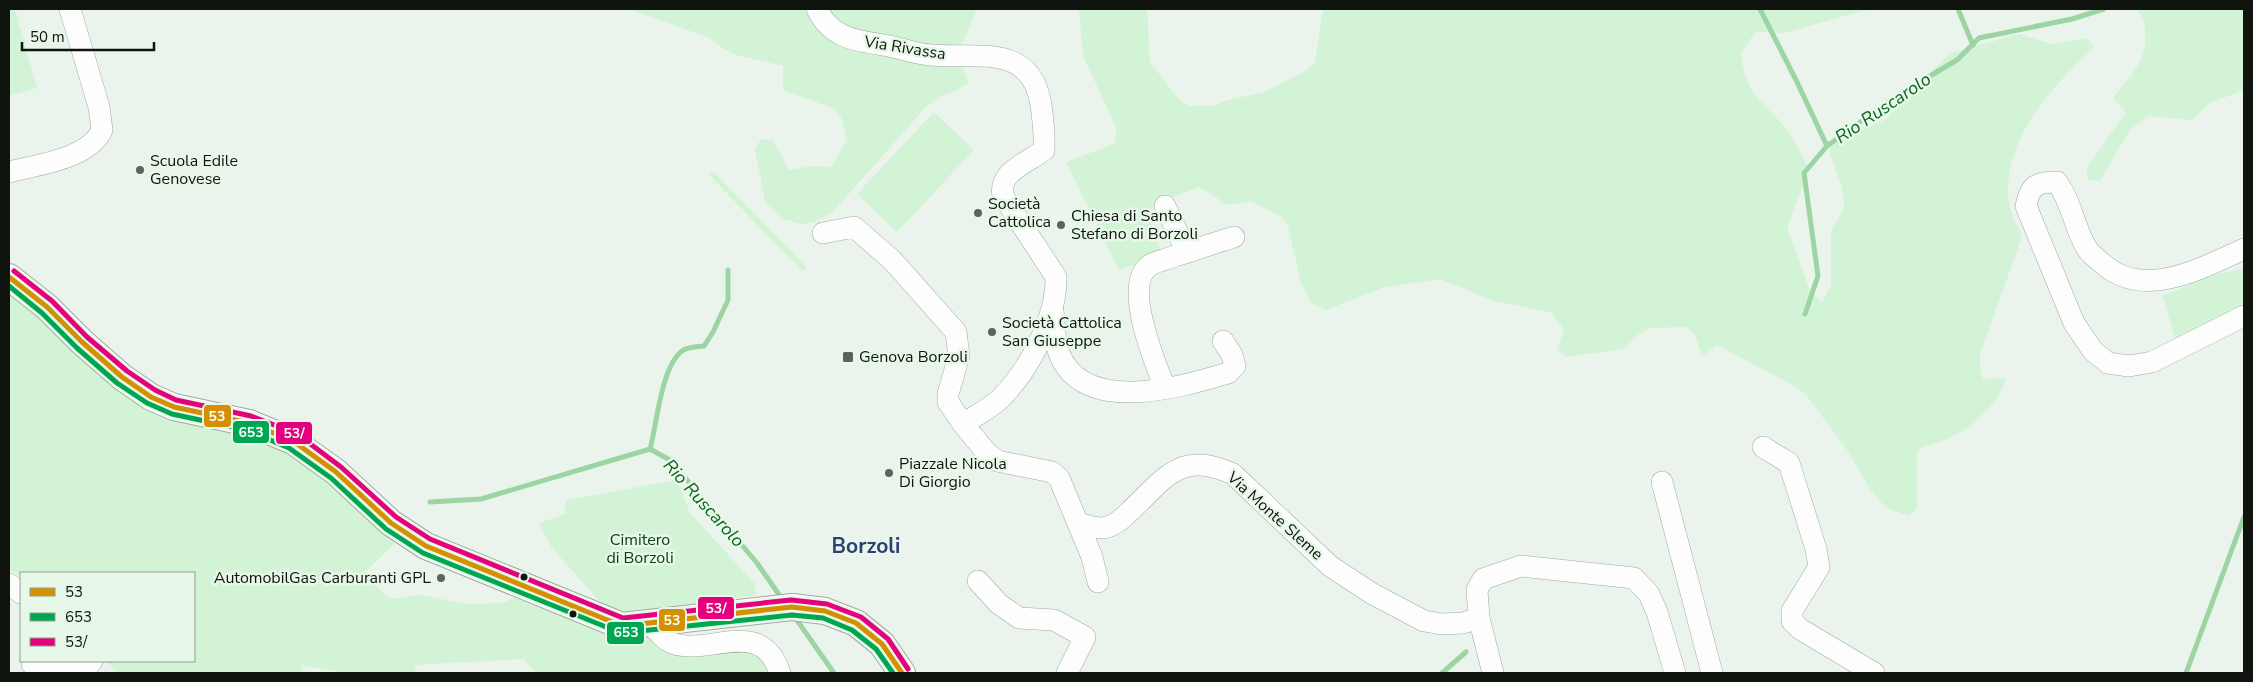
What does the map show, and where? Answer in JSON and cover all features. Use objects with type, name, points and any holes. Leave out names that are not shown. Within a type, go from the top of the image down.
[{"type":"main road","points":[[12,282],[47,307],[82,342],[122,377],[151,397],[174,407],[249,423],[294,441],[336,472],[391,523],[426,546],[622,626],[784,608],[825,611],[856,623],[882,644],[902,673]]},
{"type":"street","points":[[9,172],[69,156],[93,143],[102,130],[100,107],[70,9]]},
{"type":"street","name":"Via Rivassa","points":[[817,9],[830,29],[845,37],[930,55],[1002,58],[1019,64],[1032,76],[1038,90],[1045,134],[1044,150],[1033,159],[1013,170],[1004,179],[1001,188],[1003,196],[1056,277],[1053,311]]},
{"type":"street","points":[[2244,249],[2194,272],[2165,280],[2135,280],[2111,272],[2087,249],[2064,191],[2056,182],[2038,184],[2029,192],[2026,206],[2074,323],[2093,351],[2108,363],[2128,366],[2152,362],[2244,316]]},
{"type":"street","points":[[1165,206],[1187,252]]},
{"type":"street","points":[[822,233],[854,227],[861,232],[892,260],[956,332],[959,356],[948,394],[948,402],[986,452],[997,461],[1056,474],[1064,487],[1092,557],[1098,582]]},
{"type":"street","points":[[1165,388],[1148,339],[1138,293],[1139,282],[1146,269],[1152,264],[1234,237]]},
{"type":"street","points":[[1053,311],[1059,353],[1080,380],[1104,391],[1121,393],[1165,388],[1232,371],[1235,362],[1223,341]]},
{"type":"street","points":[[963,424],[1000,400],[1023,374],[1053,311]]},
{"type":"street","points":[[1763,447],[1789,463],[1819,566],[1792,611],[1792,620],[1800,629],[1874,673]]},
{"type":"street","name":"Via Monte Sleme","points":[[1078,523],[1099,528],[1111,525],[1125,516],[1161,480],[1174,470],[1203,464],[1218,467],[1233,474],[1330,566],[1371,593],[1424,620],[1442,624],[1479,618]]},
{"type":"street","points":[[1662,482],[1712,673]]},
{"type":"street","points":[[1493,673],[1479,618],[1477,590],[1483,579],[1521,566],[1634,578],[1649,594],[1675,673]]},
{"type":"street","points":[[978,581],[999,604],[1019,618],[1054,620],[1086,637],[1067,673]]},
{"type":"street","points":[[9,584],[20,592]]},
{"type":"street","points":[[650,622],[668,641],[684,646],[731,641],[750,642],[768,653],[775,660],[780,673]]},
{"type":"street","points":[[32,664],[62,662],[88,666],[91,662]]},
{"type":"green space","points":[[9,9],[15,9],[37,88],[9,96]]},
{"type":"green space","points":[[628,9],[977,9],[958,53],[968,83],[956,91],[941,96],[926,107],[832,213],[815,222],[802,224],[782,219],[765,202],[755,149],[761,139],[773,140],[789,170],[812,166],[831,167],[847,140],[841,117],[835,109],[783,90],[783,66],[736,55],[724,49],[710,38]]},
{"type":"green space","points":[[1079,9],[1147,9],[1150,62],[1180,101],[1191,106],[1214,106],[1225,101],[1267,91],[1307,70],[1315,62],[1323,9],[1890,9],[1862,11],[1785,33],[1755,32],[1741,54],[1748,82],[1760,101],[1793,138],[1809,169],[1787,227],[1811,294],[1822,302],[1831,285],[1831,230],[1844,209],[1842,187],[1829,152],[1833,141],[1885,120],[1950,53],[2019,34],[2052,44],[2087,38],[2094,47],[2062,79],[2033,116],[2013,157],[2009,179],[2009,202],[2012,215],[2022,237],[1980,354],[1980,367],[1983,379],[2006,378],[2003,386],[1994,401],[1968,427],[1956,435],[1917,450],[1917,509],[1908,516],[1885,507],[1870,489],[1847,450],[1807,396],[1798,388],[1717,345],[1702,356],[1695,335],[1686,327],[1651,328],[1640,333],[1623,349],[1567,357],[1557,350],[1564,330],[1552,313],[1494,301],[1440,279],[1382,288],[1326,310],[1311,303],[1301,283],[1288,226],[1282,217],[1251,201],[1228,205],[1199,187],[1156,204],[1148,214],[1162,255],[1119,270],[1066,162],[1114,144],[1117,129],[1083,56]]},
{"type":"green space","points":[[2136,9],[2244,9],[2244,90],[2210,103],[2192,120],[2148,116],[2130,130],[2100,181],[2088,180],[2086,168],[2126,113],[2113,98],[2132,75],[2144,50],[2144,23],[2142,16]]},
{"type":"green space","points":[[934,112],[974,150],[897,232],[857,194]]},
{"type":"green space","points":[[713,171],[807,268],[803,271],[709,175]]},
{"type":"green space","points":[[2244,268],[2244,305],[2175,338],[2163,296],[2207,277]]},
{"type":"green space","points":[[9,294],[33,311],[73,347],[289,450],[398,540],[363,574],[390,599],[421,595],[467,604],[503,603],[521,594],[642,632],[659,646],[754,649],[771,673],[536,673],[523,659],[415,665],[416,673],[346,673],[301,665],[302,673],[119,673],[107,662],[195,662],[195,572],[20,572],[20,576],[9,569]]},
{"type":"green space","name":"Cimitero di Borzoli","points":[[677,480],[690,513],[755,584],[756,595],[622,614],[600,602],[552,548],[539,523],[565,514],[566,500]]},
{"type":"waterway","points":[[1760,9],[1827,146]]},
{"type":"waterway","points":[[1958,9],[1973,45]]},
{"type":"waterway","name":"Rio Ruscarolo","points":[[1805,314],[1818,276],[1804,173],[1827,146],[1898,95],[1957,60],[1979,38],[2072,19],[2104,9]]},
{"type":"waterway","points":[[650,449],[664,382],[669,370],[682,351],[704,346],[713,332],[728,300],[728,270]]},
{"type":"waterway","name":"Rio Ruscarolo","points":[[430,502],[481,499],[650,449],[670,460],[757,563],[782,599]]},
{"type":"waterway","points":[[2186,673],[2244,517]]},
{"type":"waterway","name":"Rio Ruscarolo","points":[[794,616],[834,673]]},
{"type":"waterway","name":"Rio Ruscarolo","points":[[1442,673],[1466,652]]},
{"type":"transit line","name":"53/","points":[[14,271],[52,301],[87,337],[127,371],[155,390],[176,400],[251,416],[297,434],[341,467],[396,517],[430,539],[623,618],[791,600],[827,604],[861,617],[888,639],[908,669]]},
{"type":"transit line","name":"53","points":[[9,277],[47,307],[82,342],[122,377],[151,397],[174,407],[249,423],[293,441],[336,472],[391,523],[426,546],[622,626],[792,607],[825,611],[856,623],[882,644],[902,673]]},
{"type":"transit line","name":"653","points":[[9,286],[42,313],[77,348],[117,383],[147,403],[172,414],[247,430],[289,448],[331,478],[386,529],[423,553],[621,633],[792,615],[823,618],[852,630],[876,649],[893,673]]},
{"type":"place","name":"Scuola Edile Genovese","points":[[140,170]]},
{"type":"place","name":"Società Cattolica","points":[[978,213]]},
{"type":"place","name":"Chiesa di Santo Stefano di Borzoli","points":[[1061,225]]},
{"type":"place","name":"Società Cattolica San Giuseppe","points":[[992,332]]},
{"type":"place","name":"Genova Borzoli","points":[[848,357]]},
{"type":"place","name":"Piazzale Nicola Di Giorgio","points":[[889,473]]},
{"type":"place","name":"AutomobilGas Carburanti GPL","points":[[441,578]]},
{"type":"district","name":"Borzoli","points":[[866,546]]}]
